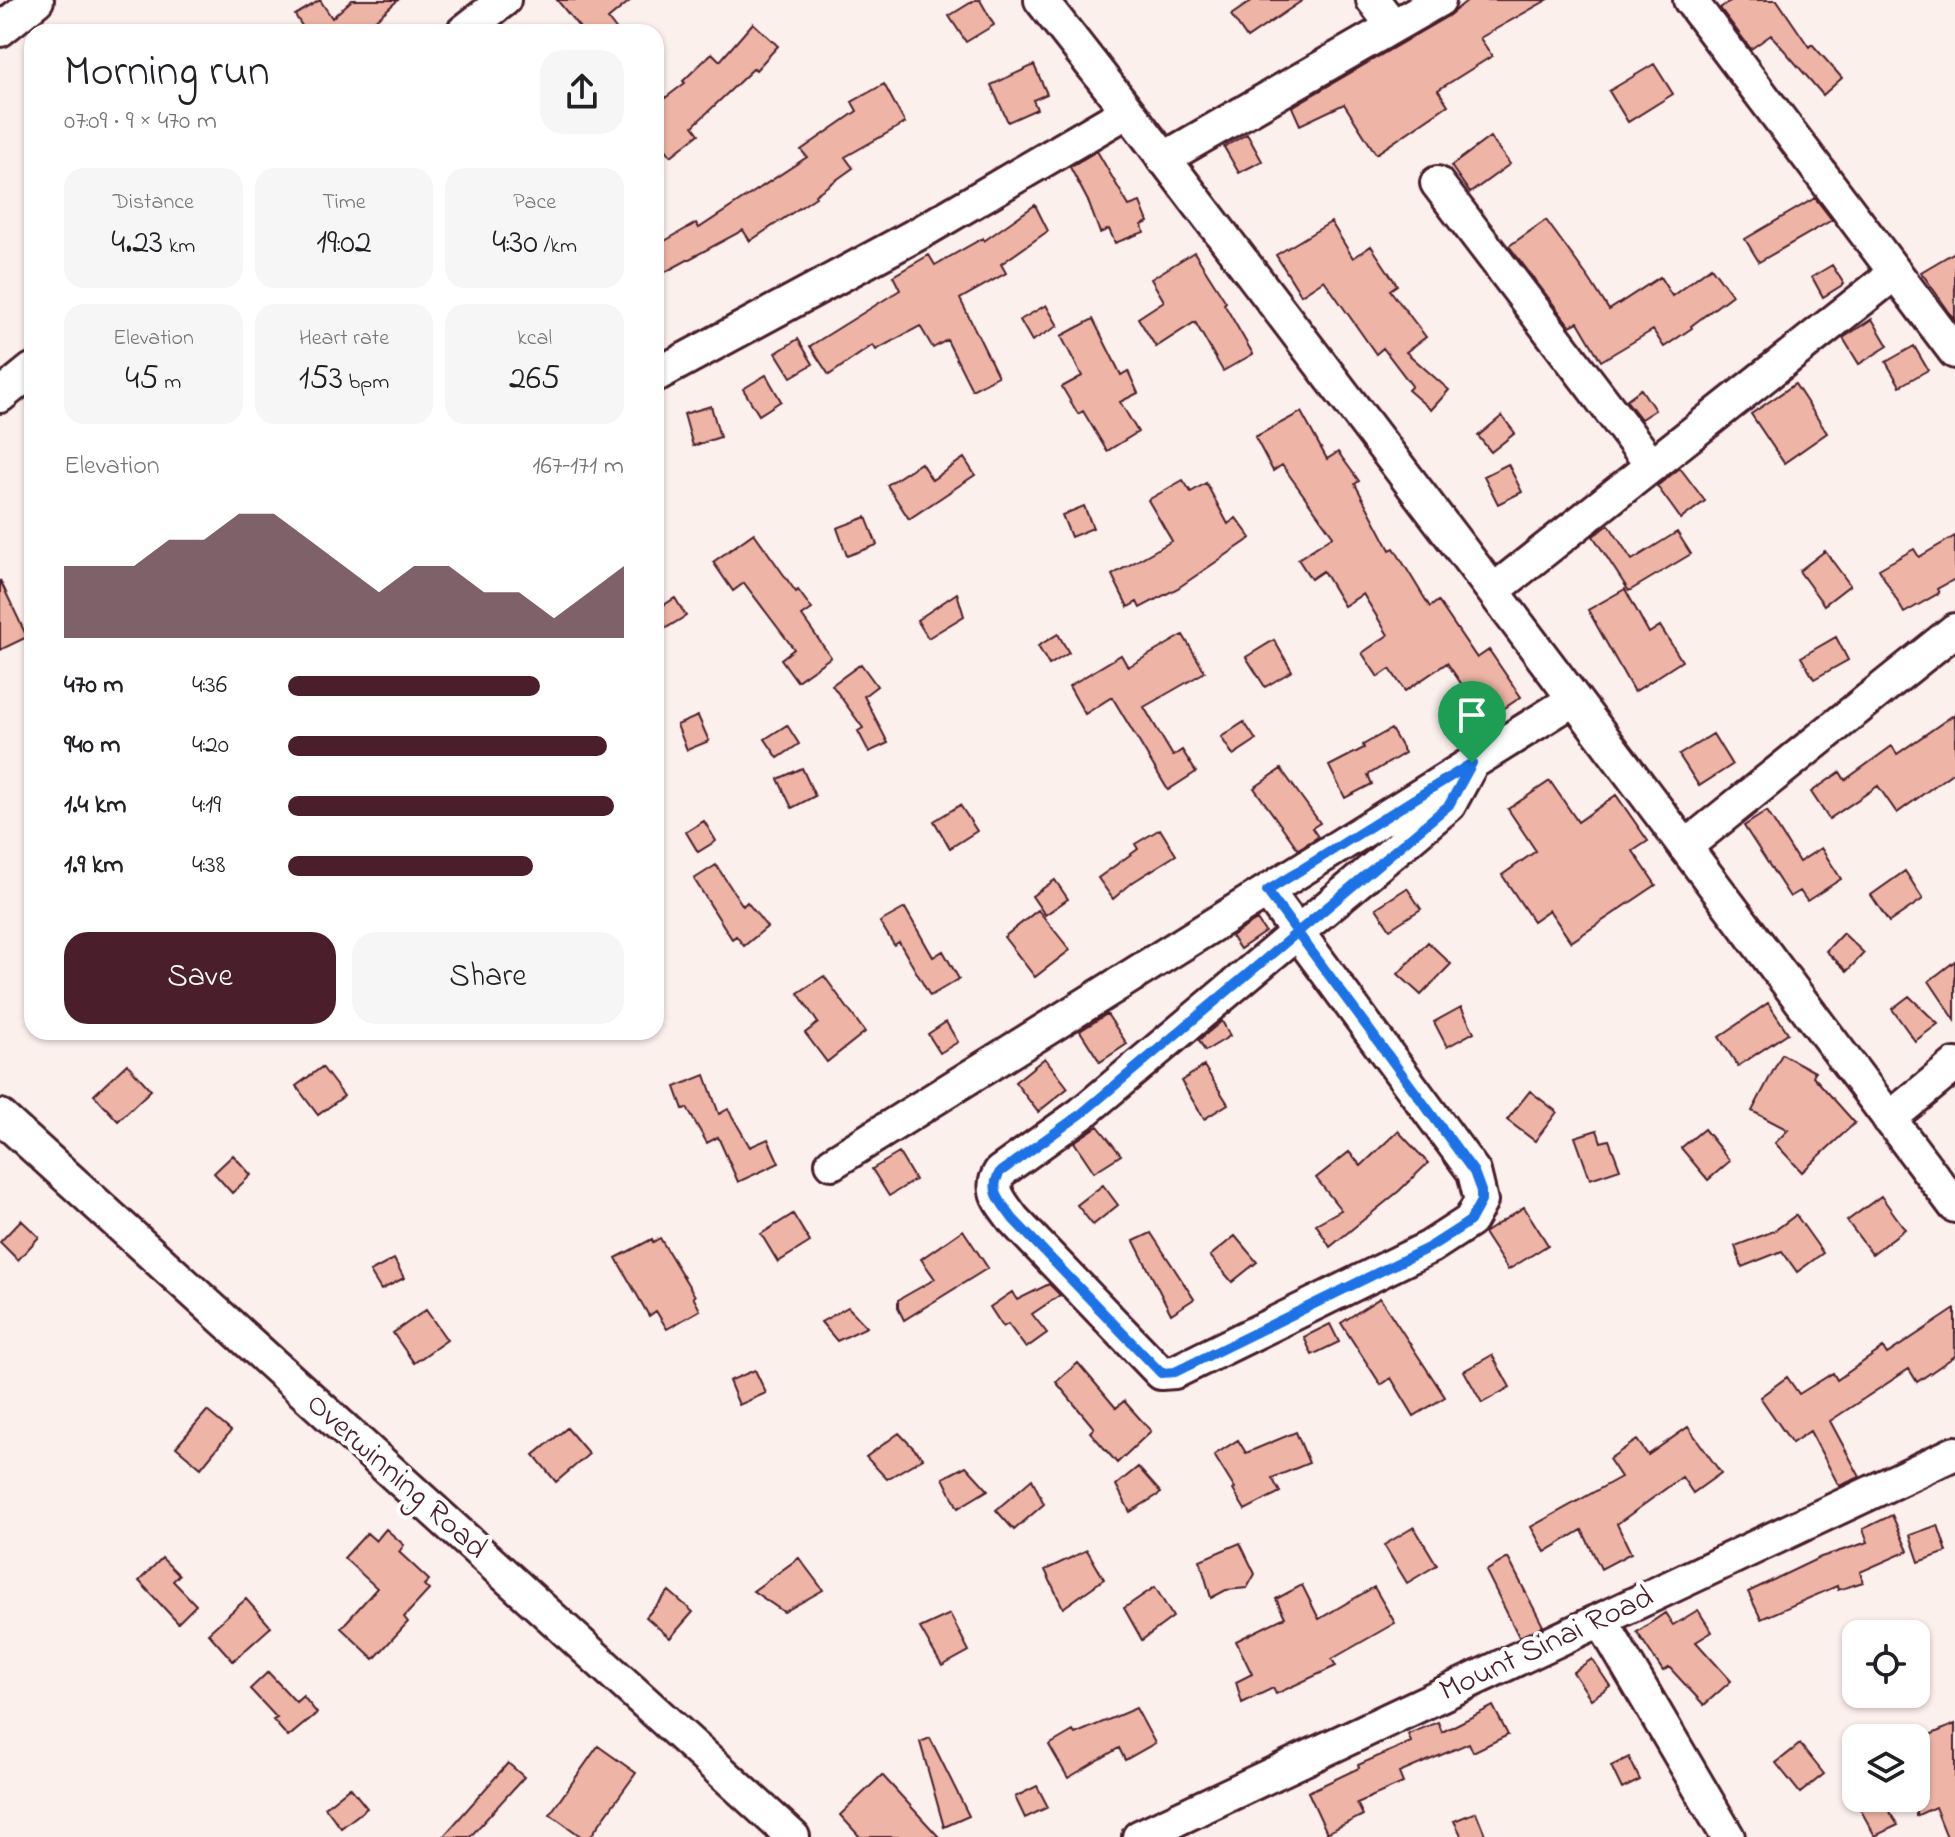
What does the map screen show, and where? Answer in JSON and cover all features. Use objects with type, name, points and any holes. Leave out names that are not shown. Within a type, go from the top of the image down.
[{"type":"street","points":[[0,30],[37,0]]},
{"type":"street","points":[[473,24],[504,0]]},
{"type":"street","points":[[1041,0],[1493,591],[1955,1206]]},
{"type":"street","points":[[1373,0],[1393,26]]},
{"type":"street","points":[[1163,159],[1439,0]]},
{"type":"street","points":[[1690,0],[1955,352]]},
{"type":"street","points":[[664,371],[923,231],[1128,111]]},
{"type":"street","points":[[1437,183],[1651,464]]},
{"type":"street","points":[[1493,591],[1895,273]]},
{"type":"street","points":[[0,396],[24,376]]},
{"type":"street","points":[[1685,847],[1955,630]]},
{"type":"street","points":[[832,1163],[1573,700]]},
{"type":"street","points":[[1267,891],[1297,933],[1474,1172],[1481,1201],[1470,1221],[1430,1247],[1175,1372],[1161,1373],[1013,1219],[995,1193],[994,1181],[1000,1172],[1081,1114],[1297,933],[1449,805],[1472,763]]},
{"type":"street","points":[[1889,1119],[1955,1065]]},
{"type":"street","name":"Overwinning Road","points":[[0,1116],[793,1837]]},
{"type":"street","name":"Mount Sinai Road","points":[[1139,1837],[1955,1453]]},
{"type":"street","points":[[1601,1620],[1728,1837]]},
{"type":"building","points":[[320,0],[332,18],[352,0],[398,0],[371,24],[301,24],[295,15]]},
{"type":"building","points":[[557,0],[631,0],[608,19],[612,24],[576,24]]},
{"type":"building","points":[[980,0],[994,25],[966,42],[949,16]]},
{"type":"building","points":[[1253,0],[1303,0],[1247,38],[1231,15]]},
{"type":"building","points":[[1468,0],[1547,0],[1480,38],[1492,56],[1438,90],[1448,105],[1376,154],[1344,104],[1300,125],[1292,107],[1448,16]]},
{"type":"building","points":[[1732,0],[1777,0],[1809,47],[1812,44],[1842,78],[1823,95],[1771,35],[1751,49],[1720,8]]},
{"type":"building","points":[[753,23],[778,46],[693,126],[699,134],[671,156],[664,147],[664,99],[685,83],[683,81],[712,53],[720,61]]},
{"type":"building","points":[[1654,64],[1673,94],[1628,122],[1609,91]]},
{"type":"building","points":[[1034,65],[1047,94],[1033,100],[1037,109],[1008,122],[991,85]]},
{"type":"building","points":[[884,84],[905,123],[845,157],[853,168],[750,241],[743,230],[664,273],[664,241],[696,223],[699,228],[807,157],[801,150],[857,111],[852,102]]},
{"type":"building","points":[[1247,134],[1262,161],[1239,173],[1224,147]]},
{"type":"building","points":[[1490,137],[1510,164],[1470,193],[1451,166]]},
{"type":"building","points":[[1097,151],[1129,206],[1140,202],[1148,222],[1142,225],[1144,232],[1115,243],[1109,229],[1100,233],[1070,167]]},
{"type":"building","points":[[1815,198],[1832,220],[1759,262],[1745,239]]},
{"type":"building","points":[[1035,205],[1048,231],[1001,264],[1006,273],[960,299],[998,376],[972,390],[947,340],[933,348],[920,326],[876,350],[873,345],[829,375],[810,346],[900,290],[893,276],[929,255],[935,265],[983,238],[984,241]]},
{"type":"building","points":[[1546,220],[1609,310],[1660,277],[1672,296],[1711,267],[1732,295],[1664,347],[1653,330],[1601,361],[1578,322],[1570,326],[1509,246]]},
{"type":"building","points":[[1331,222],[1353,258],[1371,246],[1397,285],[1390,290],[1426,337],[1406,352],[1449,390],[1431,410],[1408,390],[1412,386],[1383,348],[1376,354],[1324,280],[1301,295],[1276,255]]},
{"type":"building","points":[[1194,252],[1226,302],[1224,304],[1253,354],[1223,371],[1195,322],[1156,347],[1138,318],[1164,301],[1151,279]]},
{"type":"building","points":[[1955,252],[1955,320],[1921,272]]},
{"type":"building","points":[[1832,265],[1844,284],[1823,297],[1812,277]]},
{"type":"building","points":[[1046,305],[1058,326],[1032,341],[1020,320]]},
{"type":"building","points":[[1093,319],[1121,375],[1128,371],[1138,393],[1120,402],[1138,432],[1107,451],[1083,411],[1078,414],[1062,387],[1082,376],[1061,336]]},
{"type":"building","points":[[1872,319],[1888,346],[1859,364],[1843,338]]},
{"type":"building","points":[[798,339],[813,364],[791,377],[776,353]]},
{"type":"building","points":[[1914,346],[1928,370],[1900,386],[1886,362]]},
{"type":"building","points":[[766,375],[781,401],[759,415],[743,389]]},
{"type":"building","points":[[1795,384],[1827,433],[1784,463],[1751,414]]},
{"type":"building","points":[[1641,389],[1655,410],[1641,419],[1626,400]]},
{"type":"building","points":[[711,406],[720,437],[693,446],[684,414]]},
{"type":"building","points":[[1301,412],[1327,459],[1338,452],[1359,481],[1355,484],[1390,550],[1394,548],[1430,607],[1438,601],[1477,658],[1489,650],[1521,697],[1503,709],[1494,696],[1478,708],[1447,663],[1405,691],[1390,669],[1378,677],[1362,653],[1388,635],[1363,594],[1344,606],[1323,571],[1311,579],[1298,559],[1333,536],[1282,465],[1273,471],[1255,437]]},
{"type":"building","points":[[1502,416],[1515,433],[1491,452],[1478,436]]},
{"type":"building","points":[[964,458],[975,475],[909,519],[887,485],[921,463],[932,480]]},
{"type":"building","points":[[1508,464],[1522,492],[1498,504],[1484,476]]},
{"type":"building","points":[[1680,468],[1705,501],[1681,519],[1657,486]]},
{"type":"building","points":[[1183,480],[1191,492],[1206,483],[1228,524],[1236,518],[1251,538],[1178,588],[1140,608],[1137,602],[1128,607],[1112,575],[1172,541],[1148,500]]},
{"type":"building","points":[[1084,506],[1093,528],[1071,537],[1062,515]]},
{"type":"building","points":[[866,517],[877,545],[847,556],[837,528]]},
{"type":"building","points":[[1609,525],[1632,560],[1677,532],[1691,554],[1629,591],[1593,536]]},
{"type":"building","points":[[754,533],[796,592],[798,590],[812,609],[802,616],[831,657],[797,681],[781,659],[794,649],[744,583],[733,591],[713,562]]},
{"type":"building","points":[[1955,536],[1955,579],[1937,589],[1939,593],[1904,613],[1879,569],[1914,549],[1919,557]]},
{"type":"building","points":[[1825,551],[1850,585],[1824,605],[1799,571]]},
{"type":"building","points":[[0,580],[24,631],[24,638],[0,650]]},
{"type":"building","points":[[1625,589],[1649,633],[1660,626],[1682,661],[1634,692],[1588,610]]},
{"type":"building","points":[[957,593],[964,616],[928,638],[917,620]]},
{"type":"building","points":[[675,598],[686,616],[666,628],[664,605]]},
{"type":"building","points":[[1058,634],[1069,653],[1049,665],[1038,646]]},
{"type":"building","points":[[1183,635],[1205,672],[1144,707],[1173,756],[1182,750],[1196,772],[1168,790],[1112,697],[1085,714],[1069,686],[1121,655],[1128,667]]},
{"type":"building","points":[[1836,637],[1848,660],[1814,679],[1801,657]]},
{"type":"building","points":[[1274,640],[1292,671],[1265,687],[1246,657]]},
{"type":"building","points":[[861,664],[877,686],[864,696],[888,743],[869,752],[858,731],[863,728],[832,685]]},
{"type":"building","points":[[1955,714],[1955,771],[1897,813],[1878,786],[1829,819],[1811,792],[1840,772],[1845,780],[1892,746],[1897,754]]},
{"type":"building","points":[[698,716],[709,741],[687,750],[677,725]]},
{"type":"building","points":[[1244,722],[1256,740],[1233,755],[1221,737]]},
{"type":"building","points":[[787,725],[799,744],[778,758],[765,739]]},
{"type":"building","points":[[1391,729],[1405,753],[1368,775],[1372,784],[1345,798],[1329,766],[1364,748],[1363,745]]},
{"type":"building","points":[[1713,734],[1732,765],[1699,786],[1679,755]]},
{"type":"building","points":[[802,768],[815,796],[792,808],[778,779]]},
{"type":"building","points":[[1281,769],[1320,823],[1312,828],[1318,837],[1298,849],[1254,788]]},
{"type":"building","points":[[1550,781],[1578,822],[1616,795],[1648,841],[1633,851],[1656,885],[1571,942],[1549,910],[1533,921],[1502,875],[1536,851],[1508,809]]},
{"type":"building","points":[[960,805],[977,831],[950,848],[934,821]]},
{"type":"building","points":[[1767,811],[1799,862],[1821,848],[1841,879],[1807,901],[1800,891],[1790,897],[1744,826]]},
{"type":"building","points":[[704,821],[716,841],[698,852],[686,832]]},
{"type":"building","points":[[1160,829],[1176,855],[1133,882],[1113,899],[1098,878],[1138,849],[1135,844]]},
{"type":"building","points":[[716,865],[743,906],[747,902],[767,927],[744,946],[736,936],[732,939],[694,879]]},
{"type":"building","points":[[1905,871],[1923,899],[1889,922],[1871,895]]},
{"type":"building","points":[[1055,880],[1068,899],[1045,915],[1032,896]]},
{"type":"building","points":[[1407,888],[1421,909],[1390,929],[1376,908]]},
{"type":"building","points":[[905,908],[933,957],[943,951],[959,979],[930,996],[899,942],[894,945],[880,922]]},
{"type":"building","points":[[1038,910],[1070,950],[1035,977],[1004,937]]},
{"type":"building","points":[[1257,920],[1265,932],[1240,949],[1231,936]]},
{"type":"building","points":[[1843,933],[1864,953],[1847,971],[1826,951]]},
{"type":"building","points":[[1428,942],[1451,964],[1421,995],[1398,974]]},
{"type":"building","points":[[1955,961],[1955,1020],[1929,981]]},
{"type":"building","points":[[824,976],[865,1032],[827,1062],[805,1033],[818,1023],[798,993]]},
{"type":"building","points":[[1909,996],[1938,1024],[1915,1041],[1892,1009]]},
{"type":"building","points":[[1768,1003],[1788,1033],[1738,1066],[1719,1037]]},
{"type":"building","points":[[1461,1007],[1474,1032],[1447,1047],[1434,1022]]},
{"type":"building","points":[[1107,1014],[1127,1044],[1100,1062],[1080,1031]]},
{"type":"building","points":[[1222,1021],[1230,1036],[1205,1051],[1199,1040]]},
{"type":"building","points":[[946,1022],[958,1042],[940,1053],[928,1034]]},
{"type":"building","points":[[1782,1054],[1815,1072],[1813,1076],[1855,1123],[1802,1172],[1775,1143],[1788,1130],[1752,1111]]},
{"type":"building","points":[[1045,1058],[1068,1088],[1038,1112],[1015,1082]]},
{"type":"building","points":[[127,1064],[151,1090],[118,1121],[94,1095]]},
{"type":"building","points":[[1204,1066],[1228,1104],[1204,1119],[1181,1081]]},
{"type":"building","points":[[322,1067],[344,1096],[318,1115],[296,1086]]},
{"type":"building","points":[[705,1075],[719,1114],[728,1109],[750,1147],[768,1139],[779,1163],[738,1182],[718,1137],[707,1143],[687,1108],[683,1109],[675,1087]]},
{"type":"building","points":[[1530,1091],[1557,1112],[1535,1141],[1507,1120]]},
{"type":"building","points":[[1098,1126],[1121,1155],[1094,1172],[1074,1142]]},
{"type":"building","points":[[1704,1129],[1730,1161],[1708,1180],[1681,1148]]},
{"type":"building","points":[[1597,1130],[1601,1142],[1609,1140],[1620,1169],[1590,1179],[1575,1137]]},
{"type":"building","points":[[1398,1131],[1428,1163],[1330,1247],[1316,1224],[1341,1210],[1316,1178],[1349,1152],[1361,1166]]},
{"type":"building","points":[[899,1153],[915,1180],[889,1196],[872,1169]]},
{"type":"building","points":[[233,1155],[251,1175],[232,1193],[214,1173]]},
{"type":"building","points":[[1103,1185],[1118,1205],[1093,1225],[1077,1205]]},
{"type":"building","points":[[1881,1196],[1905,1229],[1872,1254],[1847,1221]]},
{"type":"building","points":[[1524,1207],[1548,1245],[1508,1270],[1484,1233]]},
{"type":"building","points":[[793,1214],[810,1242],[778,1262],[761,1234]]},
{"type":"building","points":[[1796,1215],[1823,1253],[1797,1272],[1782,1251],[1742,1267],[1735,1246],[1774,1231]]},
{"type":"building","points":[[21,1220],[39,1237],[18,1260],[0,1242]]},
{"type":"building","points":[[963,1230],[988,1268],[904,1320],[898,1300],[935,1279],[921,1259]]},
{"type":"building","points":[[1151,1233],[1194,1299],[1171,1314],[1134,1241]]},
{"type":"building","points":[[1235,1236],[1257,1262],[1232,1282],[1210,1256]]},
{"type":"building","points":[[660,1238],[695,1296],[700,1310],[667,1329],[656,1311],[649,1316],[616,1258],[652,1239],[653,1242]]},
{"type":"building","points":[[394,1259],[404,1278],[381,1290],[370,1272]]},
{"type":"building","points":[[1049,1284],[1060,1295],[1032,1314],[1047,1333],[1026,1348],[1008,1324],[1003,1327],[990,1307],[1012,1292],[1017,1300]]},
{"type":"building","points":[[1380,1298],[1445,1397],[1414,1416],[1391,1378],[1381,1385],[1341,1323]]},
{"type":"building","points":[[848,1307],[867,1327],[837,1341],[821,1322]]},
{"type":"building","points":[[1955,1309],[1955,1356],[1917,1382],[1909,1369],[1830,1421],[1860,1477],[1839,1486],[1810,1431],[1792,1443],[1760,1397],[1787,1377],[1799,1394],[1833,1373],[1837,1380],[1883,1348],[1887,1354]]},
{"type":"building","points":[[426,1310],[447,1340],[414,1363],[393,1333]]},
{"type":"building","points":[[1330,1324],[1339,1342],[1312,1355],[1304,1337]]},
{"type":"building","points":[[1492,1355],[1510,1387],[1482,1403],[1464,1371]]},
{"type":"building","points":[[1078,1363],[1116,1408],[1124,1401],[1151,1431],[1117,1463],[1090,1432],[1094,1428],[1056,1382]]},
{"type":"building","points":[[755,1370],[766,1393],[739,1405],[729,1381]]},
{"type":"building","points":[[207,1411],[231,1431],[201,1468],[176,1447]]},
{"type":"building","points":[[1688,1427],[1721,1473],[1693,1493],[1682,1477],[1617,1524],[1631,1553],[1601,1569],[1582,1530],[1545,1552],[1531,1527],[1621,1477],[1609,1459],[1637,1440],[1648,1455]]},
{"type":"building","points":[[567,1428],[589,1454],[556,1482],[534,1455]]},
{"type":"building","points":[[1296,1432],[1309,1463],[1272,1478],[1280,1492],[1245,1510],[1214,1455],[1238,1440],[1246,1453]]},
{"type":"building","points":[[899,1433],[923,1458],[887,1479],[866,1457]]},
{"type":"building","points":[[966,1466],[988,1490],[958,1508],[943,1478]]},
{"type":"building","points":[[1138,1467],[1161,1493],[1130,1512],[1116,1485]]},
{"type":"building","points":[[1032,1479],[1044,1504],[1014,1530],[996,1510]]},
{"type":"building","points":[[1892,1515],[1908,1551],[1860,1572],[1863,1582],[1838,1590],[1837,1586],[1761,1619],[1748,1592],[1821,1557],[1868,1542],[1863,1529]]},
{"type":"building","points":[[1938,1525],[1947,1552],[1919,1562],[1910,1535]]},
{"type":"building","points":[[1414,1527],[1437,1565],[1407,1583],[1384,1545]]},
{"type":"building","points":[[386,1529],[404,1545],[399,1552],[429,1580],[424,1585],[429,1590],[404,1617],[408,1622],[374,1659],[341,1628],[377,1588],[344,1558],[367,1533],[376,1541]]},
{"type":"building","points":[[1240,1543],[1255,1574],[1247,1588],[1226,1590],[1211,1598],[1200,1560]]},
{"type":"building","points":[[1087,1550],[1104,1579],[1063,1608],[1045,1570]]},
{"type":"building","points":[[162,1558],[179,1575],[173,1581],[196,1605],[178,1623],[139,1581]]},
{"type":"building","points":[[799,1558],[823,1590],[784,1612],[753,1591]]},
{"type":"building","points":[[1508,1558],[1543,1626],[1519,1637],[1486,1571]]},
{"type":"building","points":[[1302,1585],[1319,1619],[1374,1587],[1395,1623],[1332,1659],[1336,1666],[1276,1694],[1273,1688],[1242,1703],[1236,1682],[1252,1674],[1236,1641],[1285,1617],[1276,1599]]},
{"type":"building","points":[[1155,1587],[1173,1617],[1142,1640],[1124,1608]]},
{"type":"building","points":[[669,1591],[693,1612],[670,1638],[646,1617]]},
{"type":"building","points":[[246,1599],[271,1627],[233,1661],[208,1633]]},
{"type":"building","points":[[1698,1610],[1712,1632],[1696,1642],[1731,1681],[1704,1705],[1669,1667],[1663,1671],[1637,1632],[1665,1613],[1673,1625]]},
{"type":"building","points":[[950,1614],[969,1651],[942,1666],[920,1628]]},
{"type":"building","points":[[1592,1659],[1610,1686],[1591,1699],[1573,1672]]},
{"type":"building","points":[[268,1672],[296,1702],[303,1696],[317,1713],[288,1737],[273,1720],[277,1718],[250,1689]]},
{"type":"building","points":[[1493,1706],[1508,1735],[1473,1752],[1469,1743],[1399,1773],[1403,1783],[1357,1803],[1363,1815],[1327,1833],[1308,1792],[1359,1768],[1358,1765],[1411,1742],[1408,1734],[1438,1722],[1442,1732]]},
{"type":"building","points":[[1136,1708],[1155,1743],[1125,1760],[1119,1748],[1068,1778],[1049,1745],[1073,1731],[1075,1734]]},
{"type":"building","points":[[1955,1724],[1955,1837],[1947,1837],[1935,1807],[1930,1809],[1930,1735]]},
{"type":"building","points":[[930,1738],[969,1816],[944,1827],[920,1742]]},
{"type":"building","points":[[1800,1744],[1824,1774],[1800,1793],[1776,1763]]},
{"type":"building","points":[[598,1746],[636,1773],[590,1837],[582,1837],[550,1814]]},
{"type":"building","points":[[1629,1757],[1640,1780],[1622,1789],[1611,1766]]},
{"type":"building","points":[[508,1763],[524,1777],[470,1837],[443,1837]]},
{"type":"building","points":[[882,1775],[939,1837],[860,1837],[840,1815]]},
{"type":"building","points":[[1037,1786],[1048,1807],[1025,1818],[1015,1797]]},
{"type":"building","points":[[350,1787],[367,1808],[341,1828],[325,1807]]},
{"type":"building","points":[[1476,1812],[1486,1837],[1462,1837],[1454,1821]]},
{"type":"building","points":[[1862,1812],[1889,1812],[1898,1825],[1875,1836]]},
{"type":"route","points":[[1472,763],[1267,891],[1297,933],[1474,1172],[1481,1191],[1477,1211],[1470,1221],[1430,1247],[1175,1372],[1161,1373],[1149,1364],[1013,1219],[995,1193],[994,1181],[1000,1172],[1081,1114],[1297,933],[1449,805],[1472,763]]}]
